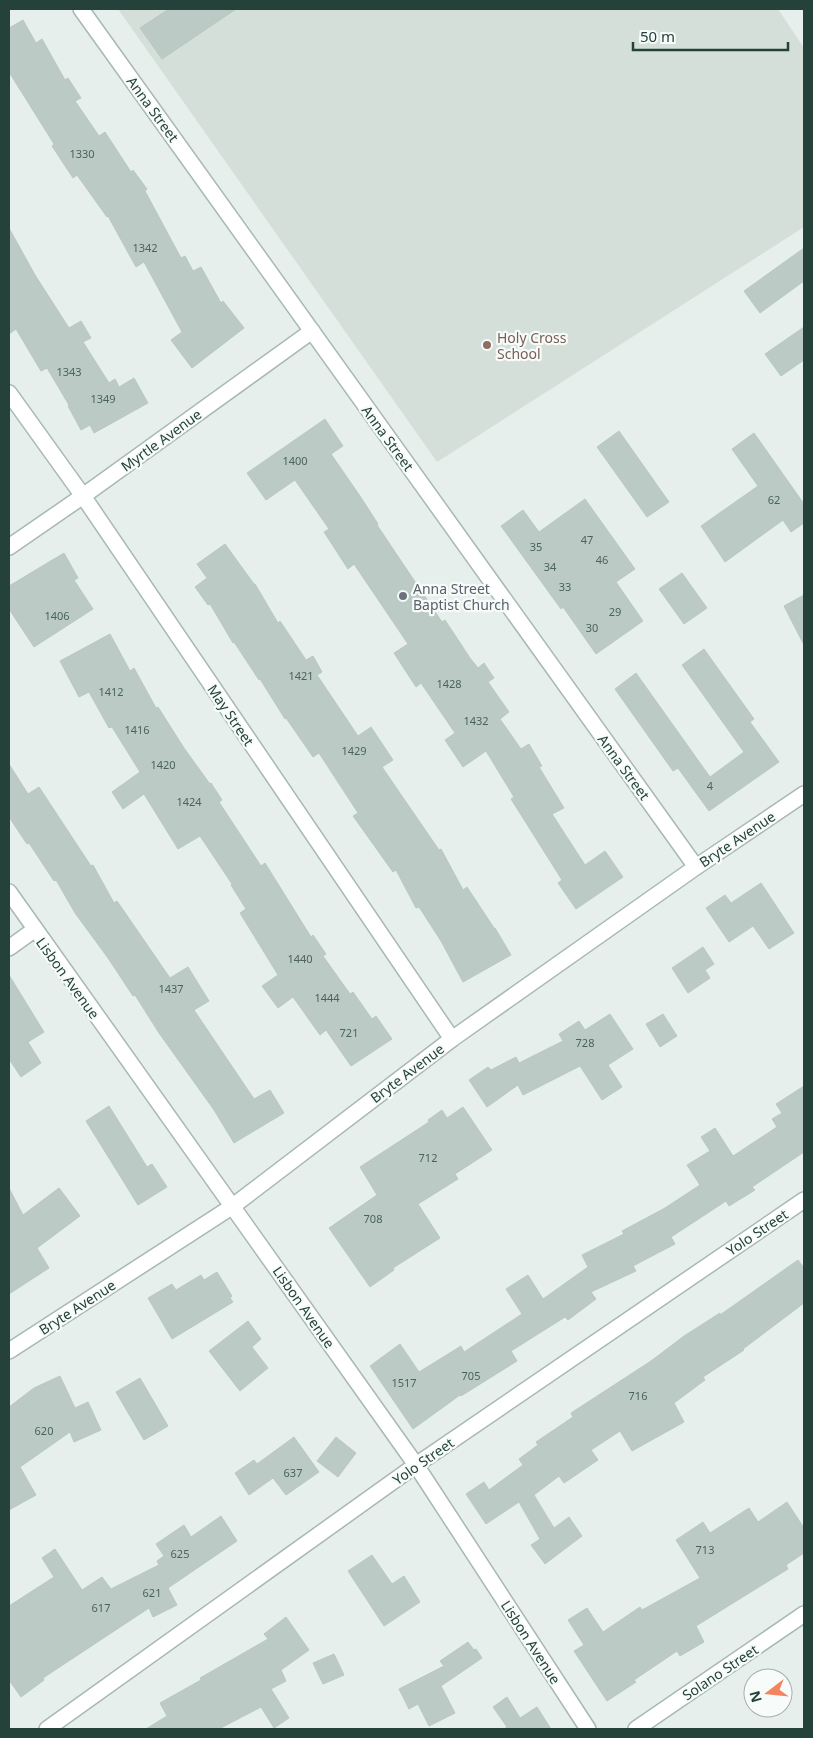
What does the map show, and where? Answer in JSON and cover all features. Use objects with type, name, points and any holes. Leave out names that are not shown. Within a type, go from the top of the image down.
[{"type":"street","name":"Anna Street","points":[[81,9],[696,868]]},
{"type":"street","name":"Myrtle Avenue","points":[[9,547],[312,331]]},
{"type":"street","name":"May Street","points":[[9,393],[83,496],[452,1039]]},
{"type":"street","name":"Bryte Avenue","points":[[9,1352],[233,1206],[452,1039],[804,794]]},
{"type":"street","name":"Lisbon Avenue","points":[[9,892],[34,930],[233,1206],[416,1465],[588,1729]]},
{"type":"street","points":[[9,948],[34,930]]},
{"type":"street","name":"Yolo Street","points":[[47,1729],[416,1465],[804,1200]]},
{"type":"street","name":"Solano Street","points":[[636,1729],[804,1614]]},
{"type":"shaded area","name":"Holy Cross School","points":[[118,9],[778,9],[804,48],[804,227],[437,462]]},
{"type":"building","points":[[169,9],[236,9],[162,59],[140,28]]},
{"type":"building","points":[[23,20],[36,43],[42,39],[65,80],[68,78],[81,98],[75,101],[99,136],[105,132],[131,172],[133,170],[147,189],[145,191],[181,258],[185,256],[193,271],[201,267],[221,303],[223,301],[244,328],[192,368],[171,340],[182,332],[144,262],[136,267],[108,216],[77,175],[73,178],[9,72],[9,28]]},
{"type":"building","points":[[9,228],[35,275],[69,328],[81,321],[91,338],[83,342],[109,383],[115,379],[119,387],[134,378],[148,403],[94,433],[90,425],[81,430],[47,368],[41,371],[16,329],[9,334]]},
{"type":"building","points":[[804,248],[804,281],[760,313],[744,291]]},
{"type":"building","points":[[804,327],[804,360],[781,376],[765,354]]},
{"type":"building","points":[[325,419],[343,446],[331,454],[362,499],[377,525],[442,622],[445,620],[478,668],[484,663],[494,678],[488,682],[509,712],[500,719],[521,749],[529,744],[542,766],[539,767],[564,808],[552,814],[585,865],[605,851],[623,877],[576,909],[558,883],[562,880],[511,799],[514,797],[486,751],[463,767],[445,740],[455,733],[421,683],[416,687],[394,653],[408,644],[354,564],[348,569],[324,532],[329,529],[295,480],[266,500],[247,473]]},
{"type":"building","points":[[619,431],[669,502],[647,517],[597,447]]},
{"type":"building","points":[[754,433],[804,504],[804,523],[791,532],[783,520],[725,562],[701,526],[758,486],[732,449]]},
{"type":"building","points":[[585,499],[635,569],[616,582],[643,621],[596,654],[563,607],[561,609],[501,526],[523,510],[539,532]]},
{"type":"building","points":[[225,544],[255,584],[278,623],[280,621],[306,660],[313,656],[322,672],[317,675],[358,736],[371,727],[393,760],[382,767],[439,850],[441,849],[463,890],[467,887],[511,955],[463,982],[441,941],[419,907],[416,908],[396,870],[393,872],[353,816],[358,813],[319,753],[313,757],[233,643],[210,604],[208,605],[195,587],[207,578],[197,564]]},
{"type":"building","points":[[64,553],[78,578],[74,580],[93,609],[34,647],[9,609],[9,586]]},
{"type":"building","points":[[682,573],[707,608],[684,624],[659,589]]},
{"type":"building","points":[[804,595],[804,645],[784,606]]},
{"type":"building","points":[[110,634],[130,671],[134,668],[156,708],[158,707],[184,748],[211,783],[222,800],[219,802],[261,866],[265,863],[311,937],[313,935],[326,954],[323,956],[350,994],[353,992],[372,1019],[376,1016],[392,1039],[351,1066],[326,1030],[320,1035],[293,997],[278,1008],[262,986],[278,975],[240,913],[246,909],[232,884],[200,836],[178,849],[144,794],[123,809],[112,792],[140,772],[112,727],[109,728],[89,692],[79,697],[60,661]]},
{"type":"building","points":[[704,649],[754,719],[750,722],[779,762],[709,811],[678,768],[673,771],[615,689],[636,673],[710,777],[744,752],[682,665]]},
{"type":"building","points":[[9,764],[28,794],[39,787],[91,866],[93,865],[114,903],[117,901],[170,978],[188,967],[209,1001],[194,1010],[254,1099],[270,1090],[284,1113],[234,1143],[214,1110],[159,1033],[135,995],[133,996],[75,913],[56,880],[54,881],[9,817]]},
{"type":"building","points":[[761,883],[794,933],[769,949],[753,926],[729,942],[706,908],[725,895],[731,903]]},
{"type":"building","points":[[703,947],[714,964],[705,970],[710,978],[688,993],[672,968]]},
{"type":"building","points":[[9,975],[44,1032],[28,1042],[41,1063],[21,1077],[9,1059]]},
{"type":"building","points":[[610,1014],[633,1049],[608,1065],[622,1087],[602,1100],[580,1066],[523,1095],[518,1085],[487,1107],[469,1080],[488,1067],[491,1070],[516,1057],[519,1063],[563,1041],[559,1034],[579,1021],[585,1030]]},
{"type":"building","points":[[663,1014],[677,1036],[660,1047],[646,1024]]},
{"type":"building","points":[[804,1086],[804,1152],[752,1187],[755,1190],[729,1206],[726,1201],[671,1237],[675,1244],[633,1266],[636,1271],[591,1292],[596,1299],[568,1320],[565,1317],[511,1351],[517,1361],[460,1395],[413,1429],[370,1366],[400,1344],[419,1372],[461,1346],[464,1352],[522,1314],[506,1289],[528,1275],[543,1299],[588,1267],[582,1255],[624,1234],[622,1231],[665,1208],[700,1185],[687,1165],[710,1151],[701,1137],[715,1128],[733,1156],[777,1127],[772,1119],[782,1113],[776,1104]]},
{"type":"building","points":[[109,1106],[147,1167],[152,1164],[167,1187],[138,1205],[86,1121]]},
{"type":"building","points":[[463,1107],[492,1150],[455,1174],[458,1179],[418,1204],[440,1238],[393,1268],[394,1270],[370,1287],[329,1228],[377,1195],[360,1167],[429,1122],[428,1120],[442,1110],[447,1118]]},
{"type":"building","points":[[9,1188],[23,1215],[59,1188],[80,1216],[37,1248],[49,1268],[9,1294]]},
{"type":"building","points":[[798,1260],[804,1268],[804,1303],[744,1350],[703,1377],[705,1380],[674,1403],[684,1422],[632,1451],[620,1431],[591,1450],[598,1460],[564,1483],[559,1476],[534,1495],[554,1528],[569,1517],[582,1536],[545,1564],[531,1545],[540,1539],[519,1502],[486,1524],[466,1494],[484,1482],[489,1490],[523,1465],[519,1459],[538,1445],[536,1442],[573,1417],[571,1413],[651,1361],[684,1336],[720,1313],[720,1315]]},
{"type":"building","points":[[217,1272],[232,1296],[230,1298],[233,1302],[172,1339],[148,1298],[172,1284],[176,1290],[201,1275],[204,1280]]},
{"type":"building","points":[[248,1321],[261,1339],[252,1347],[268,1368],[240,1391],[209,1351]]},
{"type":"building","points":[[60,1376],[75,1408],[88,1402],[101,1430],[74,1442],[70,1432],[20,1467],[36,1495],[9,1510],[9,1407],[34,1388]]},
{"type":"building","points":[[140,1378],[168,1426],[144,1440],[116,1392]]},
{"type":"building","points":[[294,1437],[319,1472],[286,1495],[273,1478],[249,1495],[235,1473],[254,1460],[257,1464]]},
{"type":"building","points":[[336,1437],[356,1453],[338,1477],[317,1461]]},
{"type":"building","points":[[787,1502],[804,1528],[804,1553],[786,1565],[788,1569],[696,1626],[704,1642],[680,1656],[677,1651],[607,1701],[574,1651],[584,1645],[568,1620],[587,1608],[603,1632],[640,1607],[642,1610],[700,1578],[676,1540],[703,1522],[710,1533],[749,1508],[758,1522]]},
{"type":"building","points":[[221,1516],[237,1541],[168,1588],[177,1605],[153,1617],[149,1608],[43,1678],[44,1680],[21,1697],[9,1680],[9,1606],[54,1577],[42,1558],[55,1549],[82,1590],[102,1577],[111,1589],[159,1565],[157,1561],[164,1556],[156,1544],[184,1525],[191,1537]]},
{"type":"building","points":[[372,1555],[392,1584],[404,1576],[420,1602],[384,1626],[348,1571]]},
{"type":"building","points":[[286,1617],[309,1650],[281,1670],[286,1681],[271,1689],[289,1718],[274,1728],[261,1707],[219,1729],[146,1729],[167,1716],[160,1703],[268,1639],[264,1634]]},
{"type":"building","points":[[468,1642],[482,1658],[441,1686],[455,1713],[429,1726],[418,1704],[409,1709],[399,1689],[444,1666],[440,1661]]},
{"type":"building","points":[[334,1654],[344,1675],[323,1684],[313,1663]]},
{"type":"building","points":[[507,1697],[520,1718],[537,1707],[551,1729],[504,1729],[507,1727],[493,1707]]},
{"type":"place","name":"Holy Cross School","points":[[487,345]]},
{"type":"place","name":"Anna Street Baptist Church","points":[[403,596]]}]
